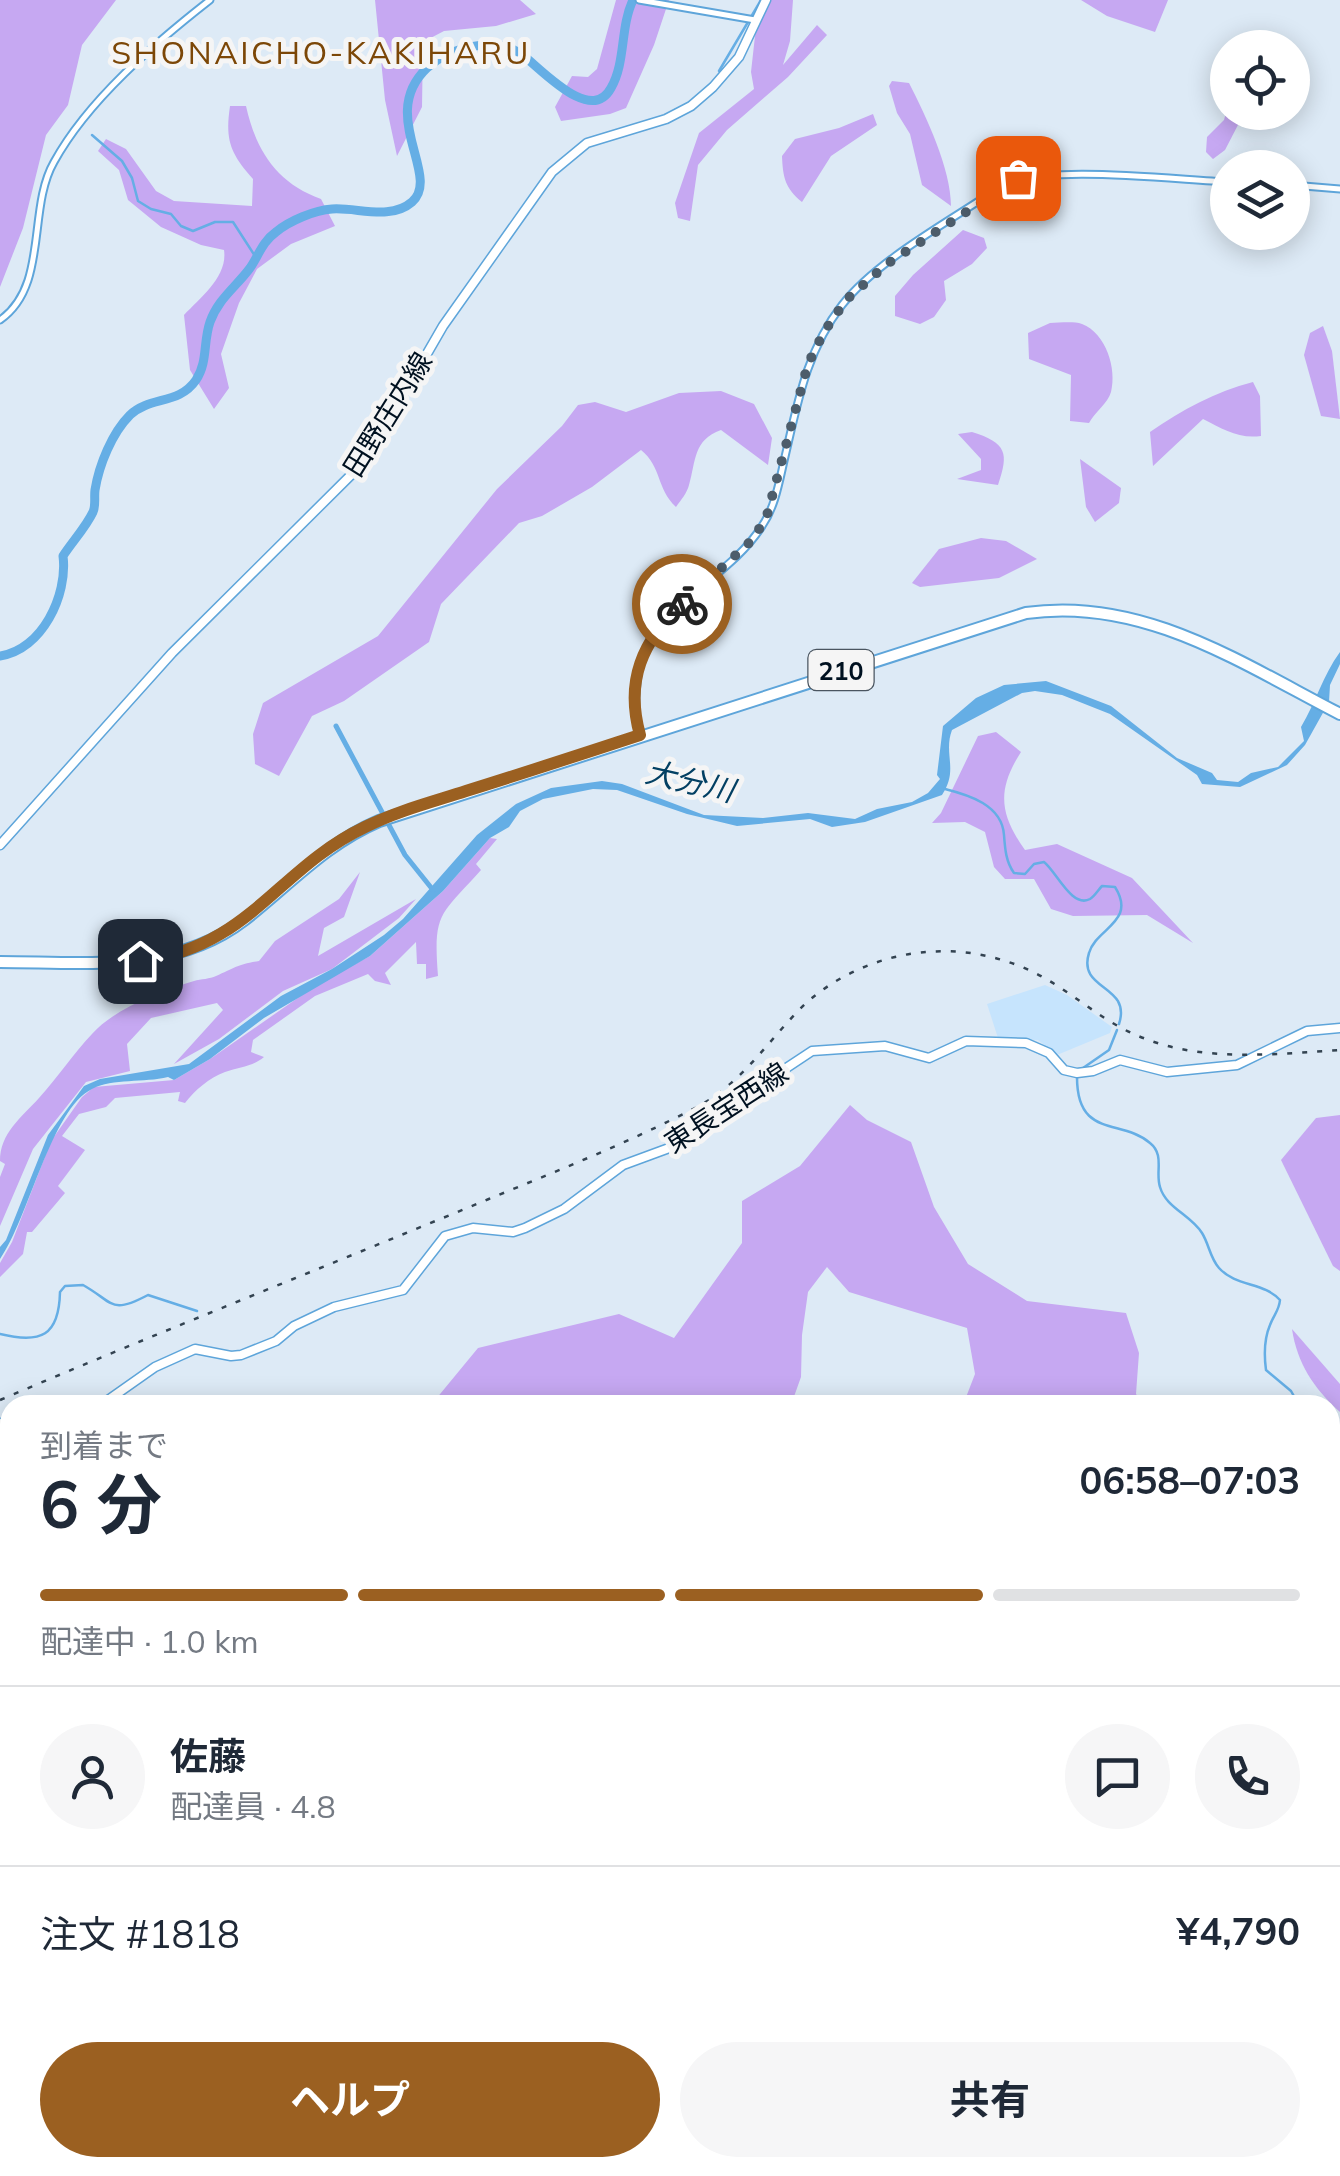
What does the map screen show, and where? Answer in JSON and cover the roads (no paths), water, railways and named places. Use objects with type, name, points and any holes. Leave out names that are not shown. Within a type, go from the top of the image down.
[{"type":"highway","name":"210","points":[[0,962],[162,958],[209,942],[247,918],[328,848],[379,821],[999,620],[1056,610],[1095,611],[1152,623],[1190,638],[1340,714]]},
{"type":"main road","name":"田野庄内線","points":[[0,846],[157,669],[345,482],[387,423],[443,326],[552,172],[587,143],[666,119],[692,106],[727,72],[750,38],[766,0]]},
{"type":"main road","name":"東長宝西線","points":[[115,1395],[155,1367],[195,1349],[241,1354],[276,1341],[294,1326],[334,1307],[403,1290],[445,1236],[485,1227],[513,1232],[551,1215],[622,1165],[680,1144],[717,1114],[812,1051],[885,1046],[929,1058],[966,1042],[1026,1043],[1049,1052],[1064,1070],[1076,1073],[1120,1060],[1167,1072],[1237,1065],[1306,1031],[1340,1028]]},
{"type":"street","points":[[0,320],[14,309],[24,291],[53,162],[133,64],[210,0]]},
{"type":"street","points":[[640,0],[757,20]]},
{"type":"street","points":[[640,735],[634,706],[646,646],[662,622],[745,547],[764,524],[808,364],[834,316],[861,284],[1000,187],[1022,177],[1056,174],[1210,181]]},
{"type":"street","points":[[1310,186],[1340,189]]},
{"type":"water","points":[[1340,652],[1329,702],[1305,745],[1287,765],[1240,787],[1202,784],[1197,775],[1110,714],[1062,695],[1035,691],[1022,693],[952,730],[949,778],[942,795],[865,822],[832,827],[810,819],[737,826],[617,790],[593,789],[543,799],[520,811],[509,827],[490,838],[443,891],[370,956],[264,1018],[210,1059],[174,1080],[168,1077],[109,1083],[77,1100],[64,1118],[0,1259],[0,1247],[48,1135],[84,1086],[100,1079],[189,1064],[281,996],[384,935],[403,919],[477,835],[516,804],[551,788],[602,781],[622,784],[704,815],[763,818],[808,813],[855,819],[877,809],[912,802],[928,793],[940,779],[937,775],[943,726],[976,698],[1004,685],[1046,681],[1111,706],[1177,758],[1212,773],[1217,780],[1238,782],[1251,773],[1278,767],[1304,741],[1301,727]]},
{"type":"waterway","points":[[0,656],[28,643],[49,618],[61,587],[63,556],[93,512],[100,470],[118,431],[138,409],[173,397],[196,380],[213,314],[267,240],[288,224],[318,211],[384,212],[412,202],[419,191],[420,177],[408,124],[408,105],[413,86],[427,68],[459,50],[497,45],[520,53],[578,97],[602,98],[616,78],[633,0]]},
{"type":"waterway","points":[[719,71],[761,0]]},
{"type":"waterway","points":[[92,135],[122,161],[138,201],[171,214],[181,226],[193,231],[215,222],[233,222],[255,256]]},
{"type":"waterway","points":[[336,726],[405,855],[433,890]]},
{"type":"waterway","points":[[945,789],[974,798],[997,816],[1014,873],[1025,874],[1034,864],[1044,862],[1071,894],[1083,901],[1092,898],[1102,886],[1115,887],[1121,909],[1113,924],[1093,944],[1087,965],[1090,974],[1118,1001],[1119,1024]]},
{"type":"waterway","points":[[1083,1068],[1109,1050],[1117,1030]]},
{"type":"waterway","points":[[1077,1077],[1079,1097],[1092,1119],[1139,1136],[1155,1148],[1163,1194],[1197,1227],[1219,1268],[1280,1300],[1267,1336],[1266,1370],[1293,1395]]},
{"type":"waterway","points":[[0,1334],[27,1338],[45,1333],[56,1319],[60,1292],[65,1286],[83,1285],[113,1304],[126,1304],[148,1295],[197,1311]]},
{"type":"railway","points":[[12,1395],[667,1122],[725,1088],[826,987],[892,958],[944,951],[1010,963],[1041,976],[1122,1028],[1192,1051],[1242,1055],[1340,1050]]},
{"type":"district","name":"SHONAICHO-KAKIHARU","points":[[321,52]]},
{"type":"water label","name":"大分川","points":[[690,781]]}]
